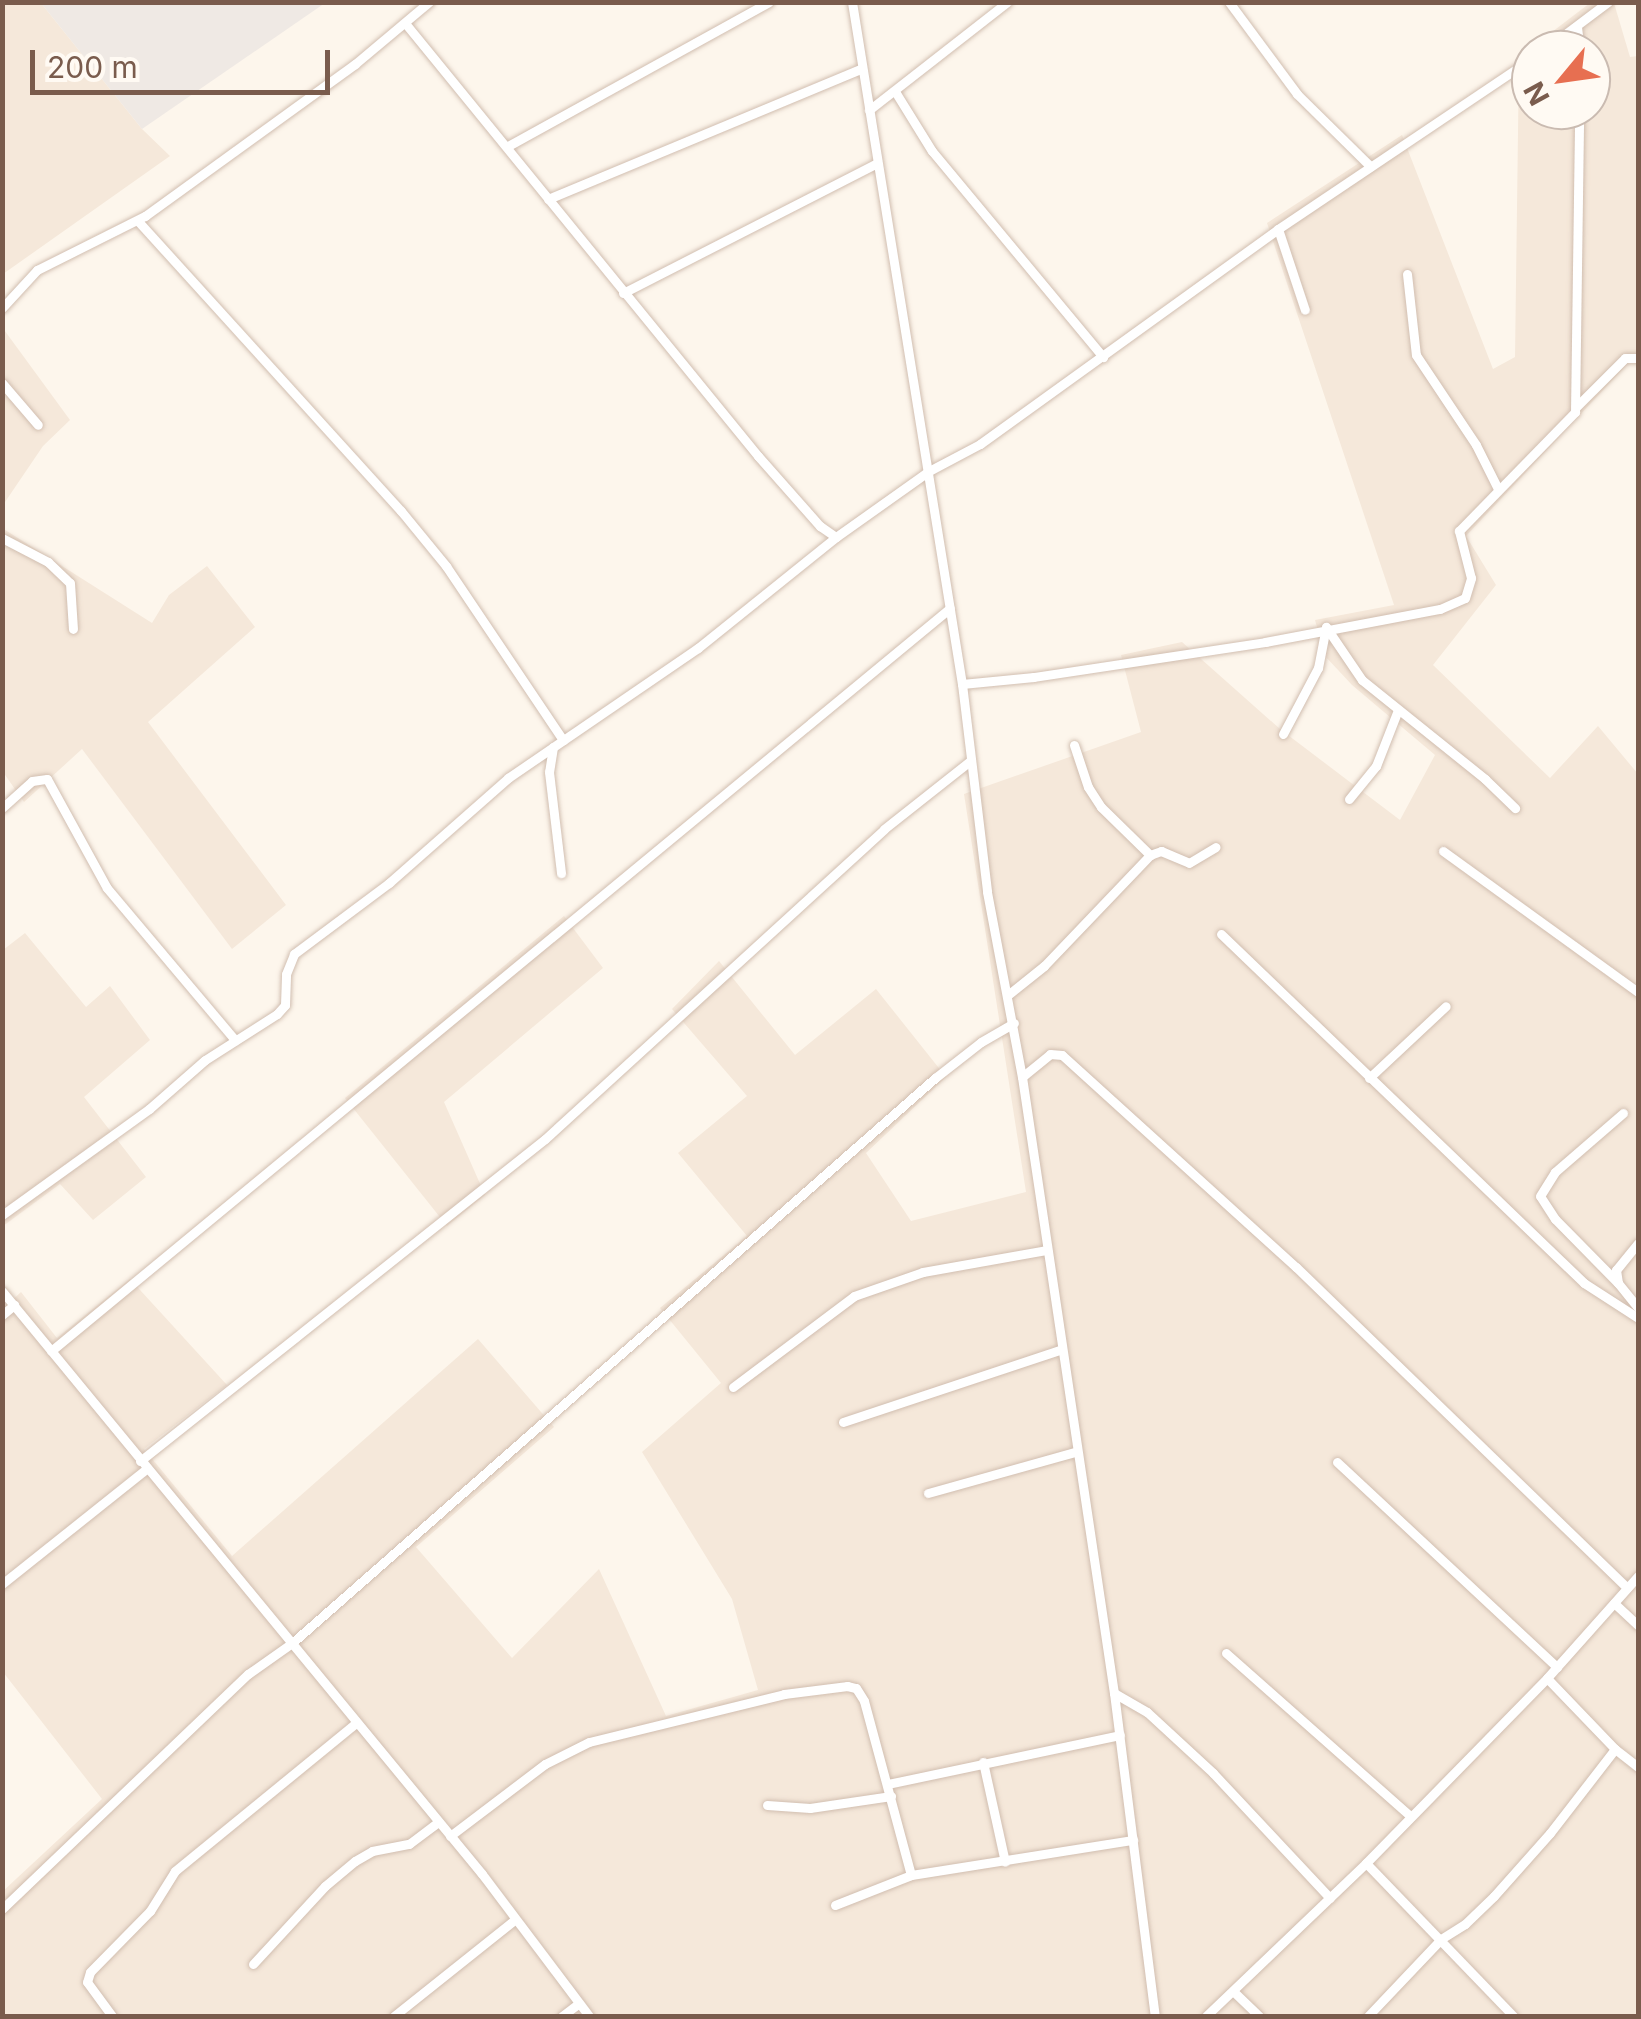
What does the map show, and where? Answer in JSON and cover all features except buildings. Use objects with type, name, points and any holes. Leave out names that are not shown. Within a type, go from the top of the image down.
[{"type":"street","points":[[2,308],[37,270],[138,221],[405,24],[429,2]]},
{"type":"street","points":[[508,146],[769,2]]},
{"type":"street","points":[[852,2],[962,684],[987,892],[1014,1023],[1120,1735],[1155,2016]]},
{"type":"street","points":[[869,110],[896,93],[1007,2]]},
{"type":"street","points":[[1229,2],[1297,94],[1370,166]]},
{"type":"street","points":[[1572,30],[1608,2]]},
{"type":"street","points":[[405,24],[758,456],[820,526],[836,537]]},
{"type":"street","points":[[1577,26],[1578,30]]},
{"type":"street","points":[[548,199],[862,69]]},
{"type":"street","points":[[2,1215],[285,1005],[286,974],[294,954],[389,883],[508,778],[698,648],[836,537],[929,472],[980,444],[1278,229],[1511,72]]},
{"type":"street","points":[[896,93],[932,151],[1103,357]]},
{"type":"street","points":[[1576,407],[1579,130]]},
{"type":"street","points":[[624,293],[878,164]]},
{"type":"street","points":[[138,221],[401,511],[467,596],[563,740]]},
{"type":"street","points":[[1278,229],[1305,310]]},
{"type":"street","points":[[1406,274],[1416,355],[1476,445],[1498,489]]},
{"type":"street","points":[[2,289],[15,297]]},
{"type":"street","points":[[962,684],[1265,642],[1458,604],[1471,578],[1459,532],[1560,431],[1576,407],[1625,358],[1638,358]]},
{"type":"street","points":[[2,383],[38,425]]},
{"type":"street","points":[[2,538],[48,562],[70,582],[73,629]]},
{"type":"street","points":[[51,1351],[950,608]]},
{"type":"street","points":[[1326,627],[1352,669],[1485,778],[1515,808]]},
{"type":"street","points":[[1283,734],[1318,668],[1326,646],[1326,627]]},
{"type":"street","points":[[1349,799],[1376,766],[1398,710]]},
{"type":"street","points":[[1074,745],[1101,807],[1150,855]]},
{"type":"street","points":[[553,747],[548,772],[561,874]]},
{"type":"street","points":[[2,1584],[545,1138],[870,842],[970,761]]},
{"type":"street","points":[[2,808],[32,780],[47,779],[108,888],[235,1040]]},
{"type":"street","points":[[1009,994],[1044,966],[1150,855],[1161,851],[1189,863],[1216,847]]},
{"type":"street","points":[[1443,852],[1638,992]]},
{"type":"street","points":[[1221,934],[1584,1282],[1638,1318]]},
{"type":"street","points":[[1369,1078],[1446,1006]]},
{"type":"street","points":[[2,1909],[248,1674],[292,1644],[936,1078],[1014,1023]]},
{"type":"street","points":[[1022,1078],[1050,1054],[1062,1055],[1296,1267],[1627,1588]]},
{"type":"street","points":[[1623,1113],[1556,1172],[1540,1196],[1555,1219],[1638,1308]]},
{"type":"street","points":[[1618,1284],[1616,1270],[1638,1243]]},
{"type":"street","points":[[734,1387],[854,1296],[923,1272],[1047,1250]]},
{"type":"street","points":[[2,1291],[450,1836],[589,2016]]},
{"type":"street","points":[[2,1315],[14,1304]]},
{"type":"street","points":[[843,1422],[1060,1350]]},
{"type":"street","points":[[928,1493],[1075,1452]]},
{"type":"street","points":[[1338,1462],[1556,1668]]},
{"type":"street","points":[[1206,2016],[1366,1863],[1556,1668],[1638,1576]]},
{"type":"street","points":[[1614,1602],[1638,1625]]},
{"type":"street","points":[[1226,1653],[1410,1816]]},
{"type":"street","points":[[1546,1678],[1615,1749],[1638,1767]]},
{"type":"street","points":[[450,1836],[545,1764],[590,1742],[829,1686],[847,1686],[861,1693],[910,1876]]},
{"type":"street","points":[[1114,1693],[1147,1712],[1213,1772],[1330,1898]]},
{"type":"street","points":[[112,2016],[86,1982],[90,1972],[150,1911],[175,1871],[356,1723]]},
{"type":"street","points":[[888,1784],[1120,1735]]},
{"type":"street","points":[[1368,2016],[1441,1939],[1465,1924],[1494,1896],[1615,1749]]},
{"type":"street","points":[[983,1762],[1005,1862]]},
{"type":"street","points":[[766,1804],[810,1808],[891,1796]]},
{"type":"street","points":[[253,1964],[325,1886],[355,1861],[372,1851],[408,1844],[438,1822]]},
{"type":"street","points":[[835,1905],[910,1876],[1133,1840]]},
{"type":"street","points":[[1366,1863],[1513,2016]]},
{"type":"street","points":[[394,2016],[513,1921]]},
{"type":"street","points":[[1234,1992],[1259,2016]]},
{"type":"street","points":[[562,2016],[579,2003]]},
{"type":"shaded area","points":[[3,3],[41,3],[142,129],[170,156],[3,274]]},
{"type":"shaded area","points":[[41,3],[325,3],[142,129]]},
{"type":"shaded area","points":[[1590,3],[1614,3],[1630,57],[1638,56],[1638,353],[1466,536],[1496,585],[1433,665],[1550,778],[1598,726],[1638,774],[1638,2016],[3,2016],[2,1892],[102,1799],[3,1672],[3,1309],[21,1292],[57,1338],[130,1279],[227,1385],[144,1449],[232,1556],[478,1339],[554,1427],[416,1547],[512,1658],[599,1569],[666,1716],[758,1690],[732,1599],[642,1452],[721,1383],[660,1308],[747,1236],[678,1153],[747,1096],[672,1009],[719,961],[795,1055],[876,989],[946,1077],[866,1153],[911,1221],[1026,1192],[964,794],[1141,732],[1121,655],[1182,642],[1280,729],[1400,820],[1435,755],[1352,685],[1325,656],[1315,620],[1394,605],[1267,223],[1402,135],[1493,369],[1515,357],[1518,130],[1611,130],[1611,30],[1554,30]]},
{"type":"shaded area","points":[[2,327],[70,420],[43,446],[3,505]]},
{"type":"shaded area","points":[[2,528],[152,623],[169,595],[207,566],[255,627],[148,722],[286,905],[232,949],[82,749],[24,802],[3,772]]},
{"type":"shaded area","points":[[564,916],[603,968],[444,1102],[485,1195],[447,1226],[345,1098]]},
{"type":"shaded area","points":[[25,933],[86,1007],[110,986],[150,1040],[84,1097],[146,1177],[93,1220],[60,1184],[3,1226],[3,950]]}]
